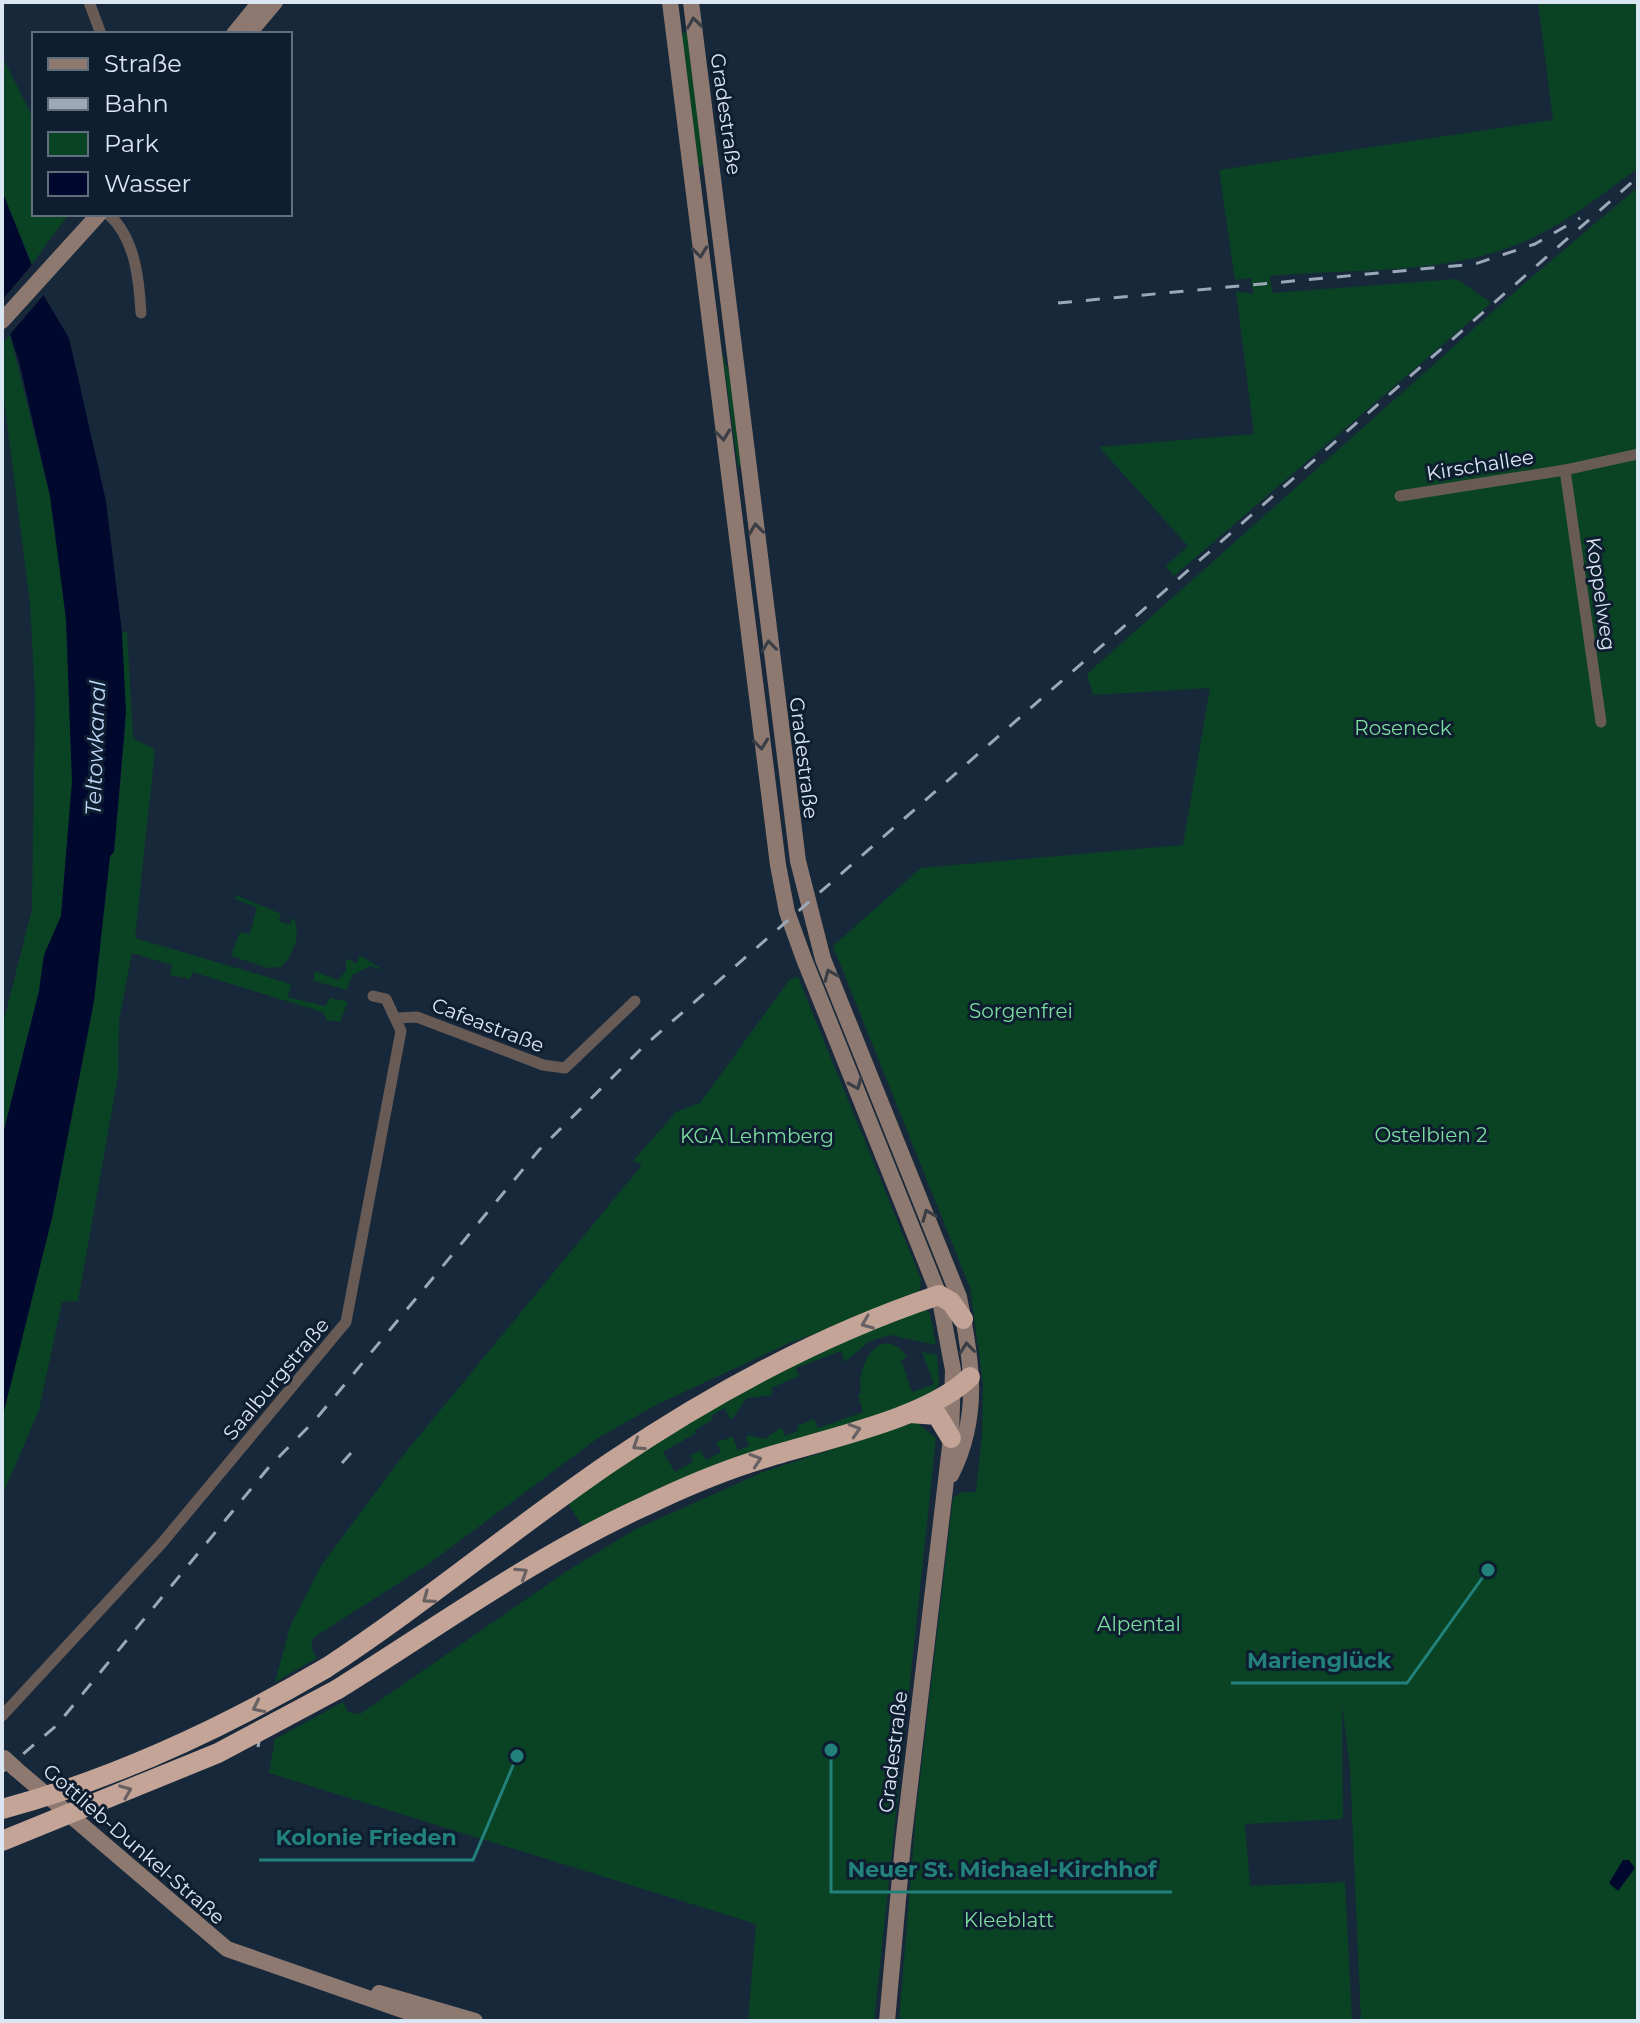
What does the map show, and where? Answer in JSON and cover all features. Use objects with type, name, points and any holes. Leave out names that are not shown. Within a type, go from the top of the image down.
[{"type":"highway","points":[[2,1809],[66,1788],[208,1731],[326,1668],[387,1628],[609,1463],[722,1391],[829,1338],[939,1295],[951,1302],[963,1319]]},
{"type":"highway","points":[[2,1841],[218,1753],[338,1689],[535,1564],[642,1507],[749,1462],[906,1413],[954,1393],[970,1377]]},
{"type":"highway","points":[[906,1413],[937,1415],[951,1438]]},
{"type":"main road","points":[[236,32],[260,2]]},
{"type":"main road","points":[[250,32],[275,2]]},
{"type":"main road","name":"Gradestraße","points":[[670,2],[766,781],[787,912],[939,1295],[951,1349],[954,1393],[951,1438],[903,1844],[887,2021]]},
{"type":"main road","name":"Gradestraße","points":[[691,2],[767,625],[806,900],[823,959],[949,1269],[963,1319],[970,1377],[968,1435],[944,1487]]},
{"type":"main road","points":[[55,260],[68,237],[86,216]]},
{"type":"main road","points":[[2,321],[97,216]]},
{"type":"main road","name":"Gottlieb-Dunkel-Straße","points":[[7,1761],[222,1945],[253,1961],[335,1985],[346,1984],[397,2010],[434,2021]]},
{"type":"main road","name":"Gottlieb-Dunkel-Straße","points":[[397,2010],[475,2021]]},
{"type":"street","points":[[89,2],[100,32]]},
{"type":"street","points":[[110,216],[123,228],[130,246],[141,313]]},
{"type":"street","name":"Kirschallee","points":[[1400,496],[1565,470],[1638,454]]},
{"type":"street","name":"Koppelweg","points":[[1565,470],[1601,722]]},
{"type":"street","points":[[373,996],[386,999],[398,1018]]},
{"type":"street","name":"Cafeastraße","points":[[398,1018],[417,1017],[543,1065],[565,1068],[635,1001]]},
{"type":"street","name":"Saalburgstraße","points":[[2,1716],[162,1543],[346,1322],[400,1042],[398,1018]]},
{"type":"green space","points":[[1538,2],[1638,2],[1638,168],[1559,224],[1500,251],[1436,265],[1270,276],[1272,293],[1457,279],[1491,303],[1174,576],[1166,566],[1188,546],[1099,447],[1254,434],[1236,291],[1253,294],[1251,278],[1235,280],[1219,170],[1553,120]]},
{"type":"green space","points":[[687,32],[705,163],[701,167],[697,165],[680,34]]},
{"type":"green space","points":[[2,56],[32,116],[32,216],[68,216],[32,264],[2,191]]},
{"type":"green space","points":[[1638,187],[1638,2021],[1361,2021],[1350,1768],[1342,1705],[1343,1819],[1245,1824],[1250,1886],[1345,1882],[1352,2021],[899,2021],[916,1813],[953,1498],[962,1492],[976,1492],[983,1383],[970,1288],[833,946],[921,868],[1183,845],[1210,688],[1093,695],[1087,674],[1526,282]]},
{"type":"green space","points":[[10,335],[50,496],[56,539],[66,619],[72,782],[61,916],[44,955],[39,991],[2,1138],[2,1028],[32,909],[35,695],[30,603],[2,385],[2,344]]},
{"type":"green space","points":[[722,352],[732,381],[741,465],[738,466]]},
{"type":"green space","points":[[127,632],[133,738],[155,750],[135,938],[291,984],[288,997],[325,1006],[331,998],[348,1002],[340,1022],[327,1020],[322,1012],[192,972],[190,979],[170,975],[172,965],[132,953],[119,1021],[118,1076],[78,1301],[62,1302],[39,1410],[2,1496],[2,1419],[52,1218],[94,1001],[110,856],[114,851],[125,730],[122,633]]},
{"type":"green space","points":[[236,895],[281,914],[279,921],[290,925],[293,917],[297,930],[295,944],[290,957],[281,967],[268,968],[231,956],[240,932],[250,934],[257,907],[235,899]]},
{"type":"green space","points":[[360,955],[383,970],[370,966],[352,975],[347,990],[314,981],[314,971],[338,980],[346,971],[346,959],[357,963]]},
{"type":"green space","name":"KGA Lehmberg","points":[[798,977],[921,1279],[919,1294],[787,1344],[656,1405],[598,1438],[430,1563],[313,1638],[311,1648],[317,1658],[275,1682],[291,1624],[321,1566],[401,1458],[642,1165],[633,1161],[676,1112],[700,1103],[790,979]]},
{"type":"green space","points":[[923,1308],[930,1313],[936,1345],[890,1335],[870,1341],[845,1362],[841,1351],[796,1368],[799,1376],[771,1388],[772,1395],[747,1398],[731,1420],[724,1408],[695,1430],[696,1433],[663,1452],[675,1472],[693,1462],[690,1456],[700,1450],[706,1460],[721,1452],[716,1442],[733,1437],[738,1450],[749,1446],[746,1437],[749,1435],[765,1439],[782,1427],[785,1436],[798,1431],[797,1426],[814,1419],[818,1428],[863,1412],[858,1395],[861,1393],[862,1370],[880,1345],[898,1347],[907,1357],[901,1360],[912,1392],[934,1384],[922,1352],[937,1355],[939,1384],[929,1397],[584,1529],[567,1502],[611,1469],[780,1367]]},
{"type":"green space","points":[[916,1422],[936,1438],[874,2021],[748,2021],[756,1924],[269,1773],[275,1739],[343,1702],[348,1712],[360,1714],[567,1571],[636,1529],[763,1472]]},
{"type":"water","name":"Teltowkanal","points":[[2,191],[44,296],[69,338],[106,501],[122,633],[126,712],[114,852],[110,856],[94,1001],[52,1218],[2,1419],[2,1138],[39,991],[44,955],[61,916],[72,782],[66,619],[50,496],[19,362],[2,309]]},
{"type":"water","points":[[1623,1860],[1629,1860],[1635,1868],[1618,1891],[1609,1883]]},
{"type":"pier","points":[[35,261],[47,291],[7,338],[2,300]]},
{"type":"railway","points":[[2,1772],[57,1725],[269,1467],[316,1419],[539,1150],[643,1047],[1638,177]]},
{"type":"railway","points":[[1058,303],[1475,264],[1535,244],[1580,218]]},
{"type":"railway","points":[[342,1463],[351,1453]]},
{"type":"railway","points":[[258,1747],[259,1741]]},
{"type":"place","name":"Marienglück","points":[[1488,1570]]},
{"type":"place","name":"Neuer St. Michael-Kirchhof","points":[[831,1750]]},
{"type":"place","name":"Kolonie Frieden","points":[[517,1756]]},
{"type":"park label","name":"Roseneck","points":[[1403,728]]},
{"type":"park label","name":"Sorgenfrei","points":[[1021,1011]]},
{"type":"park label","name":"Ostelbien 2","points":[[1431,1135]]},
{"type":"park label","name":"Alpental","points":[[1139,1624]]},
{"type":"park label","name":"Kleeblatt","points":[[1009,1920]]}]
